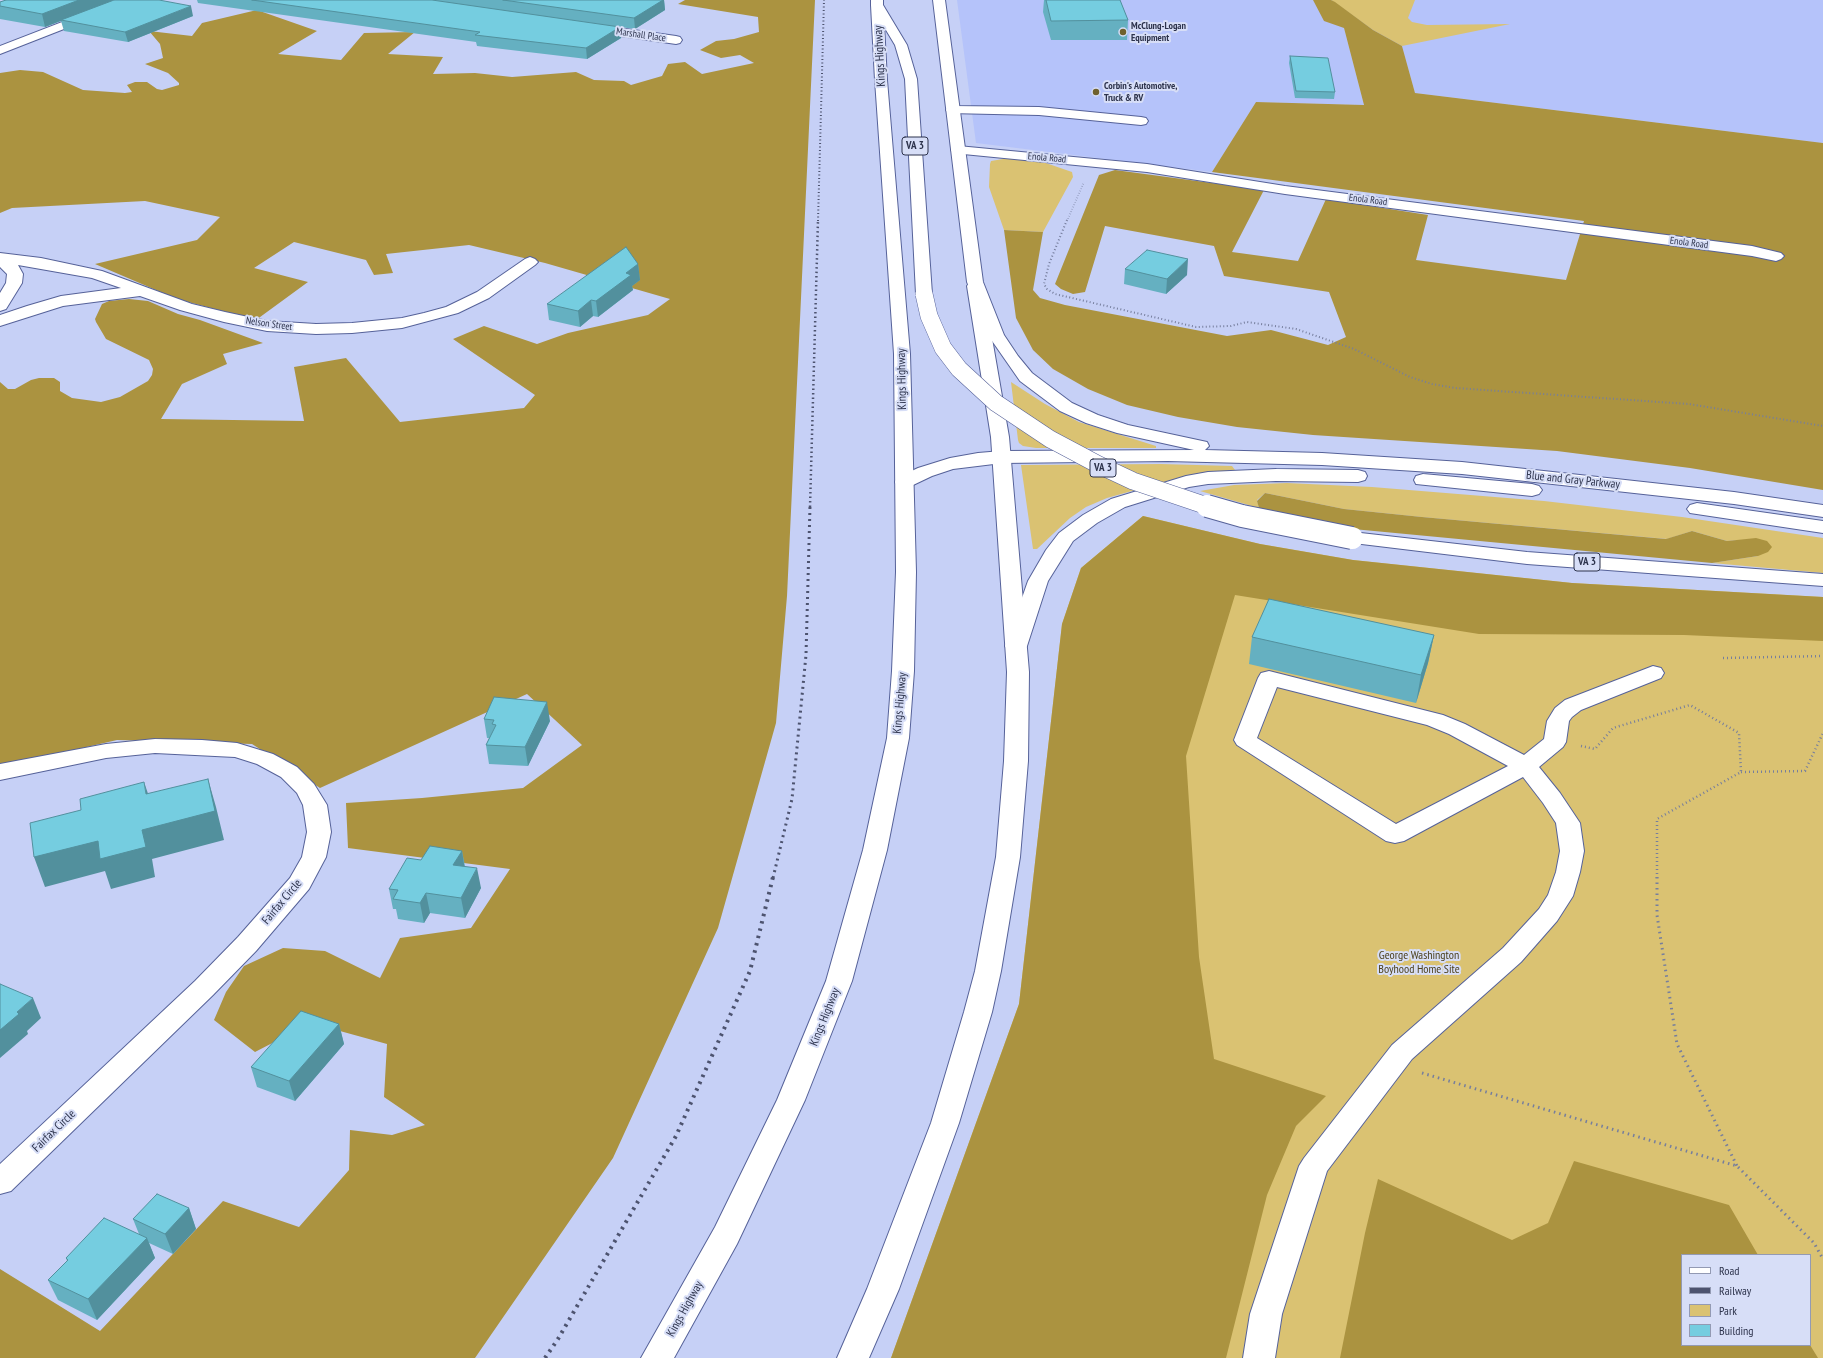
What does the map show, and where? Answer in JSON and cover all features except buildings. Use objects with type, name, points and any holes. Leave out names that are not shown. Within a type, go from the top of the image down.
[{"type":"main road","points":[[0,50],[130,0]]},
{"type":"main road","points":[[853,1358],[883,1289],[945,1123],[978,1012],[988,971],[1008,857],[1016,761],[1018,672],[1002,457],[999,429],[975,282],[939,0]]},
{"type":"main road","name":"VA 3","points":[[877,3],[901,45],[911,79],[924,294],[934,330],[943,348],[959,369],[996,403],[1050,439],[1099,466],[1126,478],[1187,500],[1242,516],[1352,538],[1527,558],[1823,580]]},
{"type":"main road","name":"Kings Highway","points":[[657,1358],[726,1235],[791,1100],[841,973],[875,850],[898,738],[903,671],[906,572],[902,354],[881,80],[877,3]]},
{"type":"main road","name":"Marshall Place","points":[[581,26],[676,40]]},
{"type":"main road","points":[[953,110],[1039,111],[1142,121]]},
{"type":"main road","name":"Enola Road","points":[[958,150],[1148,168],[1285,190],[1752,251],[1776,256]]},
{"type":"main road","points":[[0,259],[12,268],[15,274],[14,284],[0,306]]},
{"type":"main road","name":"Nelson Street","points":[[0,259],[41,263],[96,274],[186,307],[224,317],[267,326],[316,329],[352,328],[402,323],[428,318],[452,310],[483,296],[530,262]]},
{"type":"main road","points":[[975,282],[996,335],[1012,359],[1026,377],[1047,394],[1066,406],[1092,419],[1115,427],[1156,437],[1208,447],[1322,459]]},
{"type":"main road","points":[[0,321],[33,308],[61,301],[91,296],[142,292]]},
{"type":"main road","points":[[904,482],[925,472],[950,464],[978,459],[1002,457],[1168,455],[1322,459]]},
{"type":"main road","name":"Blue and Gray Parkway","points":[[1322,459],[1506,472],[1734,498],[1823,511]]},
{"type":"main road","points":[[1016,646],[1038,582],[1056,550],[1066,537],[1090,519],[1118,503],[1186,482],[1208,478],[1283,475],[1345,475],[1414,479],[1622,499],[1823,527]]},
{"type":"main road","points":[[1259,1358],[1266,1314],[1314,1166],[1402,1052],[1512,955],[1548,915],[1560,896],[1568,872],[1572,851],[1568,823],[1552,798],[1526,766],[1457,729],[1435,720],[1269,678],[1245,740],[1395,835],[1526,766],[1555,742],[1558,721],[1563,713],[1573,706],[1653,673]]},
{"type":"main road","name":"Fairfax Circle","points":[[0,772],[106,751],[148,747],[202,747],[237,750],[265,759],[289,772],[306,789],[315,805],[319,832],[314,857],[300,883],[246,944],[204,988],[0,1182]]},
{"type":"path","points":[[1095,162],[1077,195],[1049,264],[1044,284],[1047,289],[1055,294],[1196,327],[1231,326],[1247,322],[1296,329],[1354,349],[1410,377],[1432,384],[1455,388],[1682,403],[1823,426]]},
{"type":"path","points":[[1723,658],[1823,656]]},
{"type":"path","points":[[1595,749],[1613,728],[1690,705],[1739,733],[1741,772]]},
{"type":"path","points":[[1823,733],[1804,771],[1741,772],[1657,819],[1657,914],[1677,1044],[1737,1166],[1814,1244],[1823,1259]]},
{"type":"path","points":[[1392,1065],[1737,1166]]},
{"type":"shaded area","points":[[685,0],[815,0],[787,596],[776,723],[718,928],[613,1158],[475,1358],[0,1358],[0,1269],[100,1331],[223,1201],[299,1227],[349,1170],[350,1130],[392,1135],[425,1125],[384,1097],[387,1044],[311,1023],[255,1052],[214,1020],[226,992],[244,966],[283,948],[325,951],[380,978],[400,938],[471,928],[510,869],[348,848],[346,803],[422,798],[523,788],[582,745],[527,694],[320,788],[252,744],[117,740],[0,767],[0,382],[8,389],[15,389],[31,380],[39,378],[54,378],[60,382],[60,391],[72,398],[101,402],[120,397],[148,381],[152,375],[153,369],[149,360],[106,339],[95,319],[102,304],[109,301],[129,299],[148,301],[178,314],[200,320],[263,343],[223,354],[227,364],[182,384],[161,419],[304,421],[294,367],[346,358],[400,422],[524,408],[535,395],[453,339],[484,326],[537,344],[568,333],[648,315],[670,299],[545,263],[469,245],[386,254],[393,273],[374,275],[366,260],[294,242],[254,268],[308,282],[256,320],[177,299],[95,264],[197,240],[220,217],[145,201],[12,208],[0,213],[0,73],[20,70],[43,72],[83,90],[125,93],[132,92],[127,85],[135,82],[147,82],[157,89],[162,90],[179,85],[179,83],[168,73],[145,64],[163,58],[160,44],[149,31],[192,36],[202,23],[257,10],[317,31],[278,54],[341,60],[364,33],[415,32],[388,54],[443,57],[433,74],[475,73],[512,77],[576,72],[594,80],[624,81],[631,85],[662,76],[668,64],[685,62],[702,74],[754,63],[740,55],[721,58],[700,50],[716,41],[734,39],[759,32],[758,17],[678,4]]},
{"type":"shaded area","points":[[957,0],[1823,0],[1823,143],[1415,93],[1402,46],[1344,28],[1364,105],[1256,102],[1212,172],[976,143]]},
{"type":"shaded area","points":[[1313,0],[1331,0],[1335,2],[1373,30],[1402,46],[1415,93],[1823,143],[1823,490],[1690,468],[1557,451],[1313,435],[1237,427],[1178,417],[1127,405],[1088,389],[1053,369],[1033,350],[1016,318],[1004,230],[1043,232],[1033,290],[1040,298],[1065,305],[1227,336],[1271,330],[1328,345],[1346,337],[1329,292],[1224,276],[1214,246],[1105,226],[1085,292],[1073,294],[1061,289],[1055,284],[1099,175],[1115,170],[1264,190],[1232,252],[1298,261],[1326,199],[1428,215],[1416,260],[1566,280],[1584,221],[1212,172],[1256,102],[1364,105],[1344,28],[1324,21]]},
{"type":"shaded area","points":[[1265,493],[1344,509],[1666,539],[1692,531],[1727,541],[1756,538],[1767,541],[1772,547],[1768,552],[1758,556],[1712,563],[1353,529],[1259,508],[1257,501]]},
{"type":"shaded area","points":[[1143,516],[1260,544],[1353,560],[1572,583],[1823,597],[1823,641],[1684,635],[1479,634],[1235,595],[1186,756],[1199,957],[1214,1059],[1326,1096],[1296,1126],[1267,1195],[1226,1358],[891,1358],[1019,1004],[1062,624],[1081,568]]},
{"type":"shaded area","points":[[1574,1161],[1729,1205],[1757,1254],[1681,1254],[1681,1346],[1811,1346],[1818,1358],[1340,1358],[1365,1233],[1378,1179],[1512,1240],[1548,1223]]},
{"type":"green space","points":[[1331,0],[1415,0],[1408,18],[1412,22],[1427,25],[1510,24],[1402,46],[1373,30]]},
{"type":"green space","points":[[1009,158],[1040,161],[1072,172],[1073,177],[1043,232],[1004,230],[989,187],[990,164],[991,161]]},
{"type":"green space","points":[[1011,382],[1045,404],[1079,422],[1156,446],[1156,448],[1036,448],[1023,446],[1018,440]]},
{"type":"green space","points":[[1161,464],[1232,466],[1235,470],[1189,475],[1107,498],[1086,507],[1070,518],[1037,549],[1033,549],[1021,465]]},
{"type":"green space","points":[[1287,483],[1372,487],[1544,501],[1682,517],[1823,538],[1823,573],[1712,563],[1758,556],[1740,540],[1727,541],[1692,531],[1667,539],[1344,509],[1265,493],[1257,500],[1259,508],[1200,491],[1234,485]]},
{"type":"green space","name":"George Washington Boyhood Home Site","points":[[1143,516],[1260,544],[1353,560],[1572,583],[1823,597],[1823,1358],[891,1358],[1019,1004],[1062,624],[1081,568]]},
{"type":"railway","points":[[818,221],[824,0]]},
{"type":"railway","points":[[810,507],[818,220]]},
{"type":"railway","points":[[773,878],[792,799],[806,655],[810,506]]},
{"type":"railway","points":[[545,1358],[558,1339],[676,1136],[750,971],[773,877]]},
{"type":"place","name":"McClung-Logan Equipment","points":[[1123,32]]},
{"type":"place","name":"Corbin's Automotive, Truck & RV","points":[[1096,92]]}]
